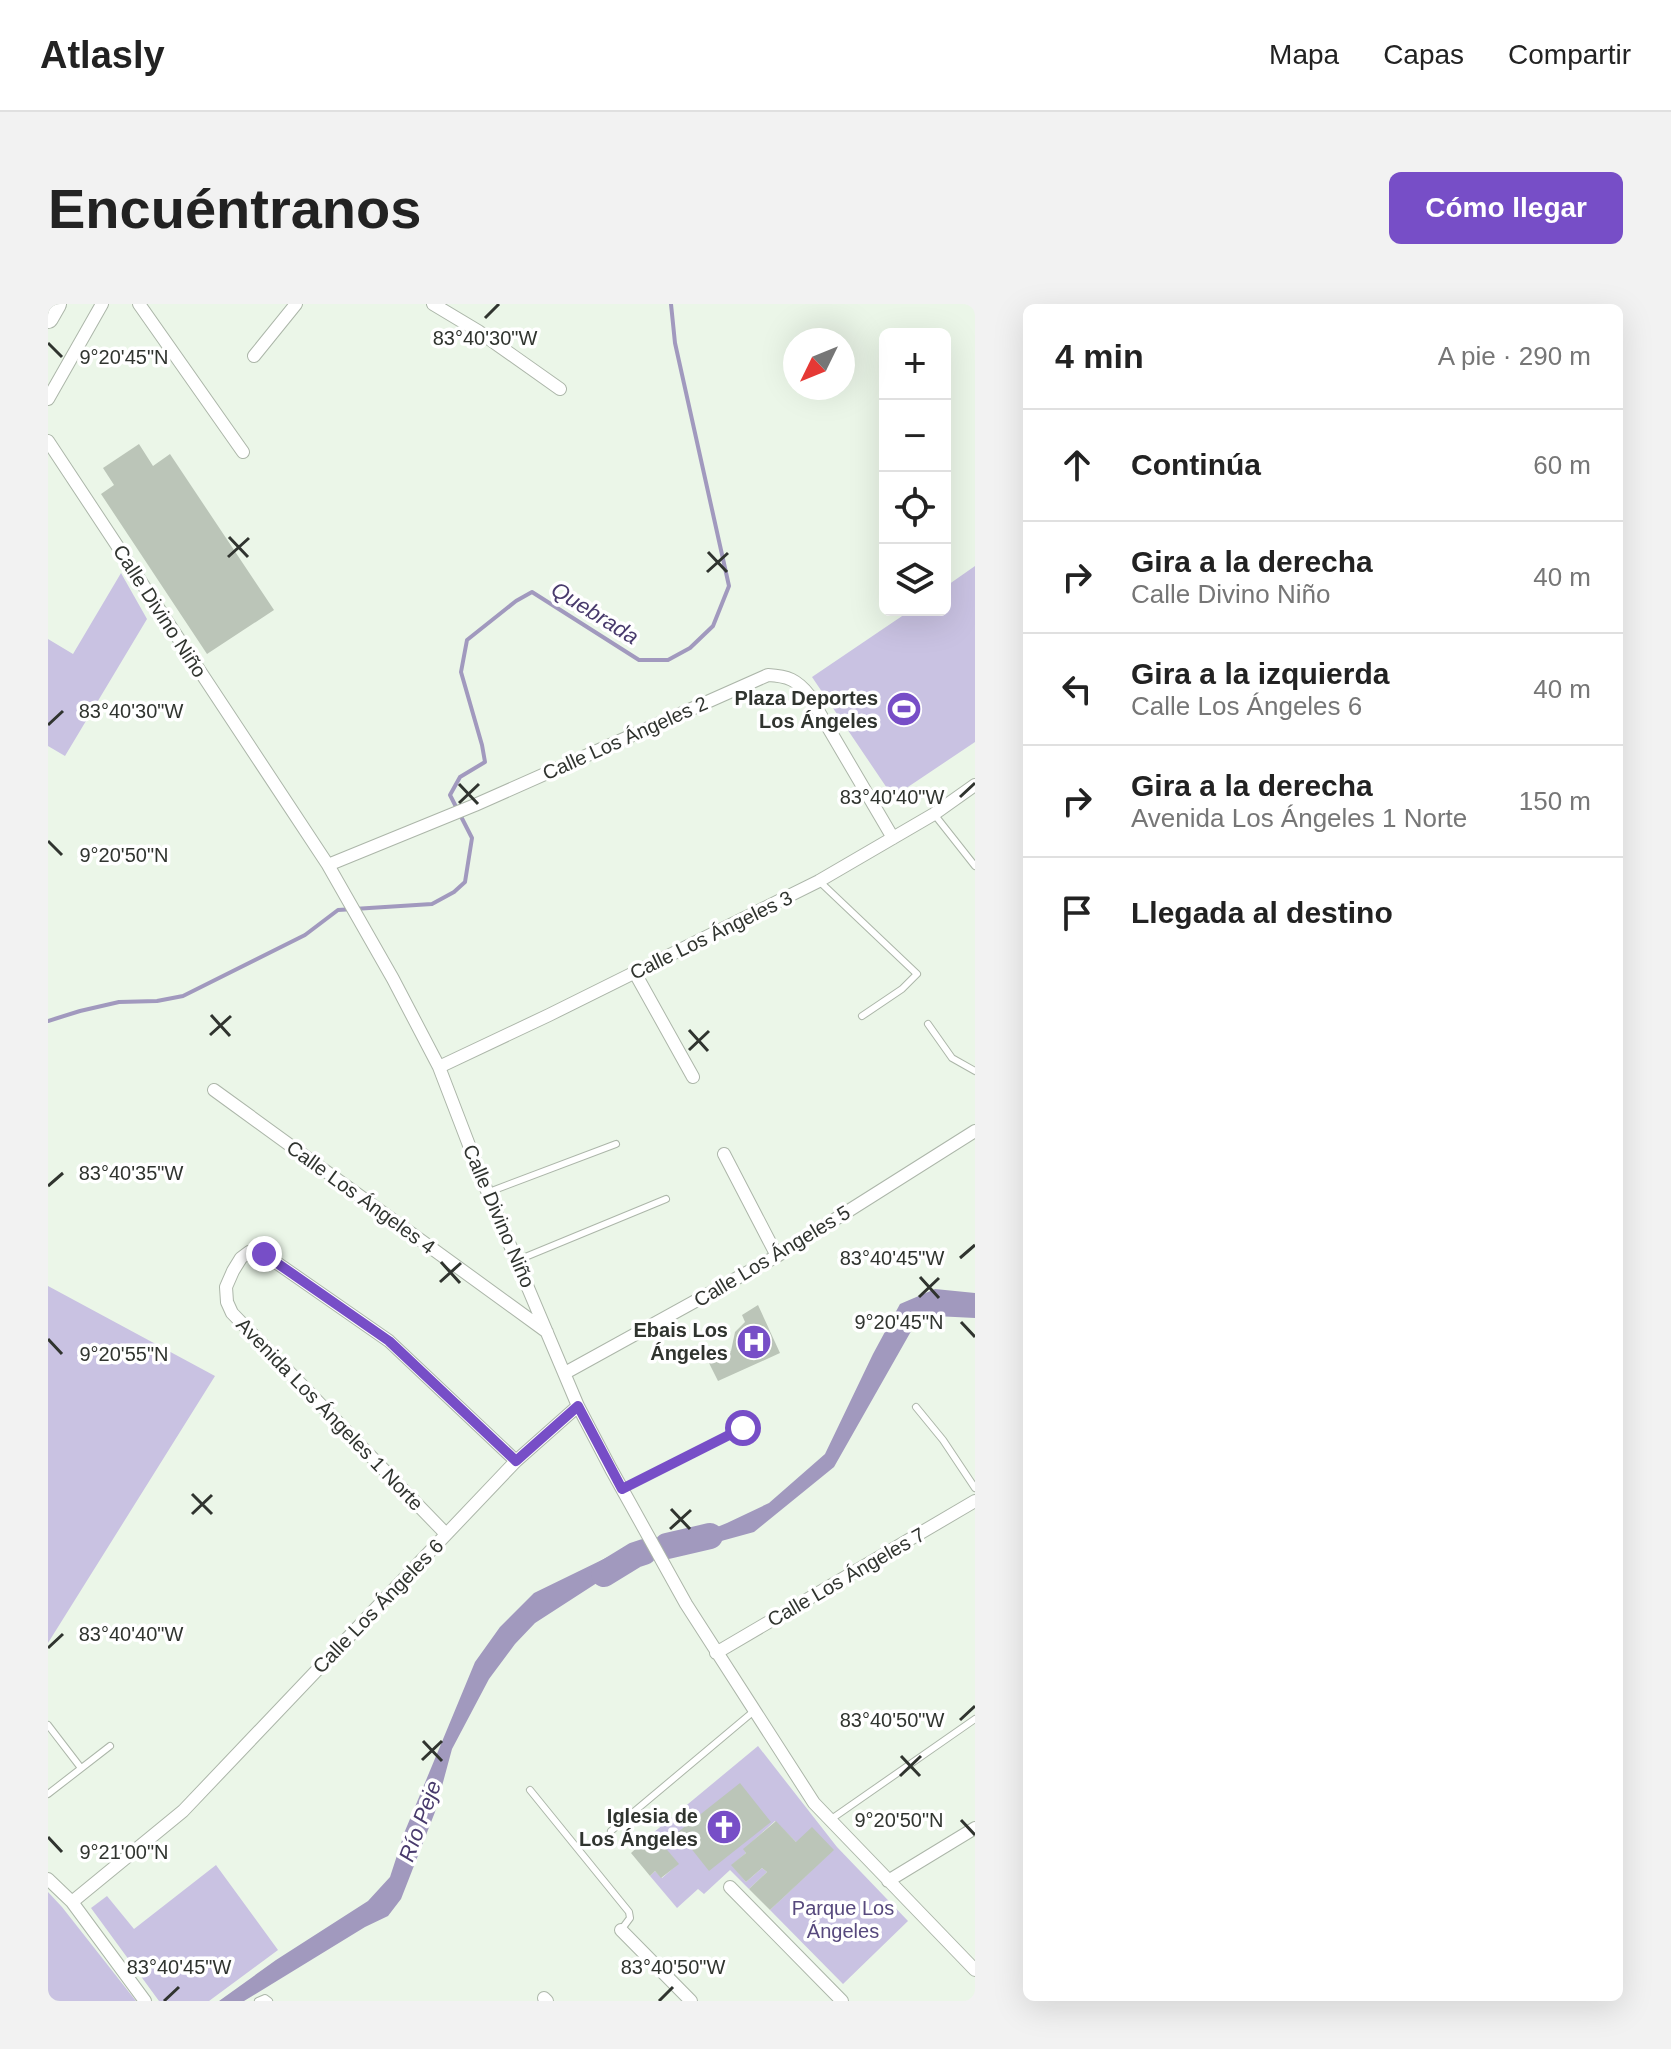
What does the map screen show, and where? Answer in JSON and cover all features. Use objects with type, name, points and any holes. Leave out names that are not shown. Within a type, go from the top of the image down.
[{"type":"highway","points":[[48,318],[56,304]]},
{"type":"street","points":[[48,399],[102,304]]},
{"type":"street","points":[[139,304],[243,452]]},
{"type":"street","points":[[254,356],[296,304]]},
{"type":"street","points":[[433,304],[478,331],[560,389]]},
{"type":"street","name":"Calle Divino Niño","points":[[48,441],[328,865],[393,979],[439,1067],[578,1406],[686,1604],[814,1803],[975,1970]]},
{"type":"street","name":"Calle Los Ángeles 2","points":[[328,865],[475,805],[768,675],[786,676],[799,683],[809,695],[893,838]]},
{"type":"street","name":"Calle Los Ángeles 3","points":[[439,1067],[819,881],[934,814],[975,785]]},
{"type":"street","points":[[635,973],[693,1077]]},
{"type":"street","name":"Calle Los Ángeles 4","points":[[214,1090],[547,1332]]},
{"type":"street","name":"Calle Los Ángeles 5","points":[[565,1373],[777,1256],[975,1132]]},
{"type":"street","points":[[724,1154],[777,1256]]},
{"type":"street","name":"Avenida Los Ángeles 1 Norte","points":[[446,1534],[232,1313],[226,1287],[241,1258],[249,1252],[264,1254],[389,1341],[516,1461]]},
{"type":"street","name":"Calle Los Ángeles 6","points":[[72,1902],[183,1811],[516,1461],[578,1406]]},
{"type":"street","name":"Calle Los Ángeles 7","points":[[716,1653],[975,1501]]},
{"type":"street","points":[[888,1881],[975,1828]]},
{"type":"street","points":[[48,1879],[72,1902],[145,2001]]},
{"type":"street","points":[[730,1887],[842,2001]]},
{"type":"street","points":[[621,1930],[691,2001]]},
{"type":"lane","points":[[934,814],[975,866]]},
{"type":"lane","points":[[819,881],[917,974],[902,989],[862,1016]]},
{"type":"lane","points":[[928,1024],[952,1058],[975,1071]]},
{"type":"lane","points":[[488,1192],[616,1144]]},
{"type":"lane","points":[[517,1261],[666,1199]]},
{"type":"lane","points":[[916,1407],[975,1488]]},
{"type":"lane","points":[[622,1489],[743,1428]]},
{"type":"lane","points":[[611,1831],[754,1711]]},
{"type":"lane","points":[[830,1820],[975,1719]]},
{"type":"lane","points":[[48,1725],[81,1768]]},
{"type":"lane","points":[[48,1794],[110,1746]]},
{"type":"lane","points":[[530,1790],[629,1912],[630,1918],[621,1930]]},
{"type":"lane","points":[[258,2001],[265,1998],[269,2001]]},
{"type":"green space","name":"Plaza Deportes Los Ángeles","points":[[975,566],[975,742],[893,797],[812,677],[902,616],[951,616],[951,583]]},
{"type":"green space","points":[[121,573],[147,619],[65,756],[48,746],[48,639],[73,654]]},
{"type":"green space","points":[[48,1286],[215,1376],[48,1643]]},
{"type":"green space","name":"Parque Los Ángeles","points":[[758,1746],[837,1847],[908,1921],[843,1984],[770,1910],[833,1850],[796,1842],[775,1821],[744,1849],[746,1853],[732,1865],[746,1882],[762,1868],[767,1872],[749,1889],[730,1870],[704,1894],[698,1889],[677,1908],[650,1876],[655,1871],[662,1878],[678,1864],[653,1833]]},
{"type":"green space","points":[[216,1865],[278,1950],[209,2001],[159,2001],[91,1908],[107,1896],[134,1929]]},
{"type":"green space","points":[[48,1892],[62,1907],[136,2001],[48,2001]]},
{"type":"water","points":[[935,1289],[975,1293],[975,1318],[935,1316],[918,1319],[834,1467],[754,1532],[714,1543],[676,1544],[769,1503],[825,1454],[900,1304]]},
{"type":"water","points":[[635,1555],[535,1623],[489,1679],[452,1749],[435,1812],[401,1899],[388,1916],[244,2001],[219,2001],[368,1901],[390,1877],[405,1831],[475,1662],[500,1627],[534,1593],[610,1556]]},
{"type":"building","points":[[139,444],[153,466],[170,454],[274,610],[207,654],[101,494],[114,485],[103,468]]},
{"type":"building","name":"Ebais Los Ángeles","points":[[758,1305],[780,1353],[718,1381],[708,1361],[731,1351],[735,1332],[745,1322],[742,1315]]},
{"type":"building","name":"Iglesia de Los Ángeles","points":[[740,1783],[771,1822],[709,1871],[678,1832]]},
{"type":"building","points":[[776,1821],[796,1842],[812,1827],[834,1850],[770,1910],[749,1889],[767,1872],[762,1868],[746,1882],[731,1865],[746,1853],[743,1849]]},
{"type":"building","points":[[653,1833],[679,1864],[661,1878],[655,1871],[650,1876],[631,1853]]},
{"type":"waterway","name":"Quebrada","points":[[48,1021],[119,1002],[157,1001],[183,996],[305,935],[338,910],[432,904],[454,892],[465,882],[472,838],[450,795],[460,777],[485,762],[461,672],[467,640],[516,601],[532,592],[639,660],[668,660],[690,648],[713,626],[729,586],[675,343],[671,304]]},
{"type":"waterway","name":"Río Peje","points":[[667,1546],[710,1536]]},
{"type":"waterway","name":"Río Peje","points":[[604,1574],[644,1552]]},
{"type":"place","name":"Plaza Deportes Los Ángeles","points":[[904,709]]},
{"type":"place","name":"Ebais Los Ángeles","points":[[754,1342]]},
{"type":"place","name":"Iglesia de Los Ángeles","points":[[724,1827]]},
{"type":"route","points":[[264,1254],[389,1341],[516,1461],[578,1406],[622,1489],[743,1428]]}]
